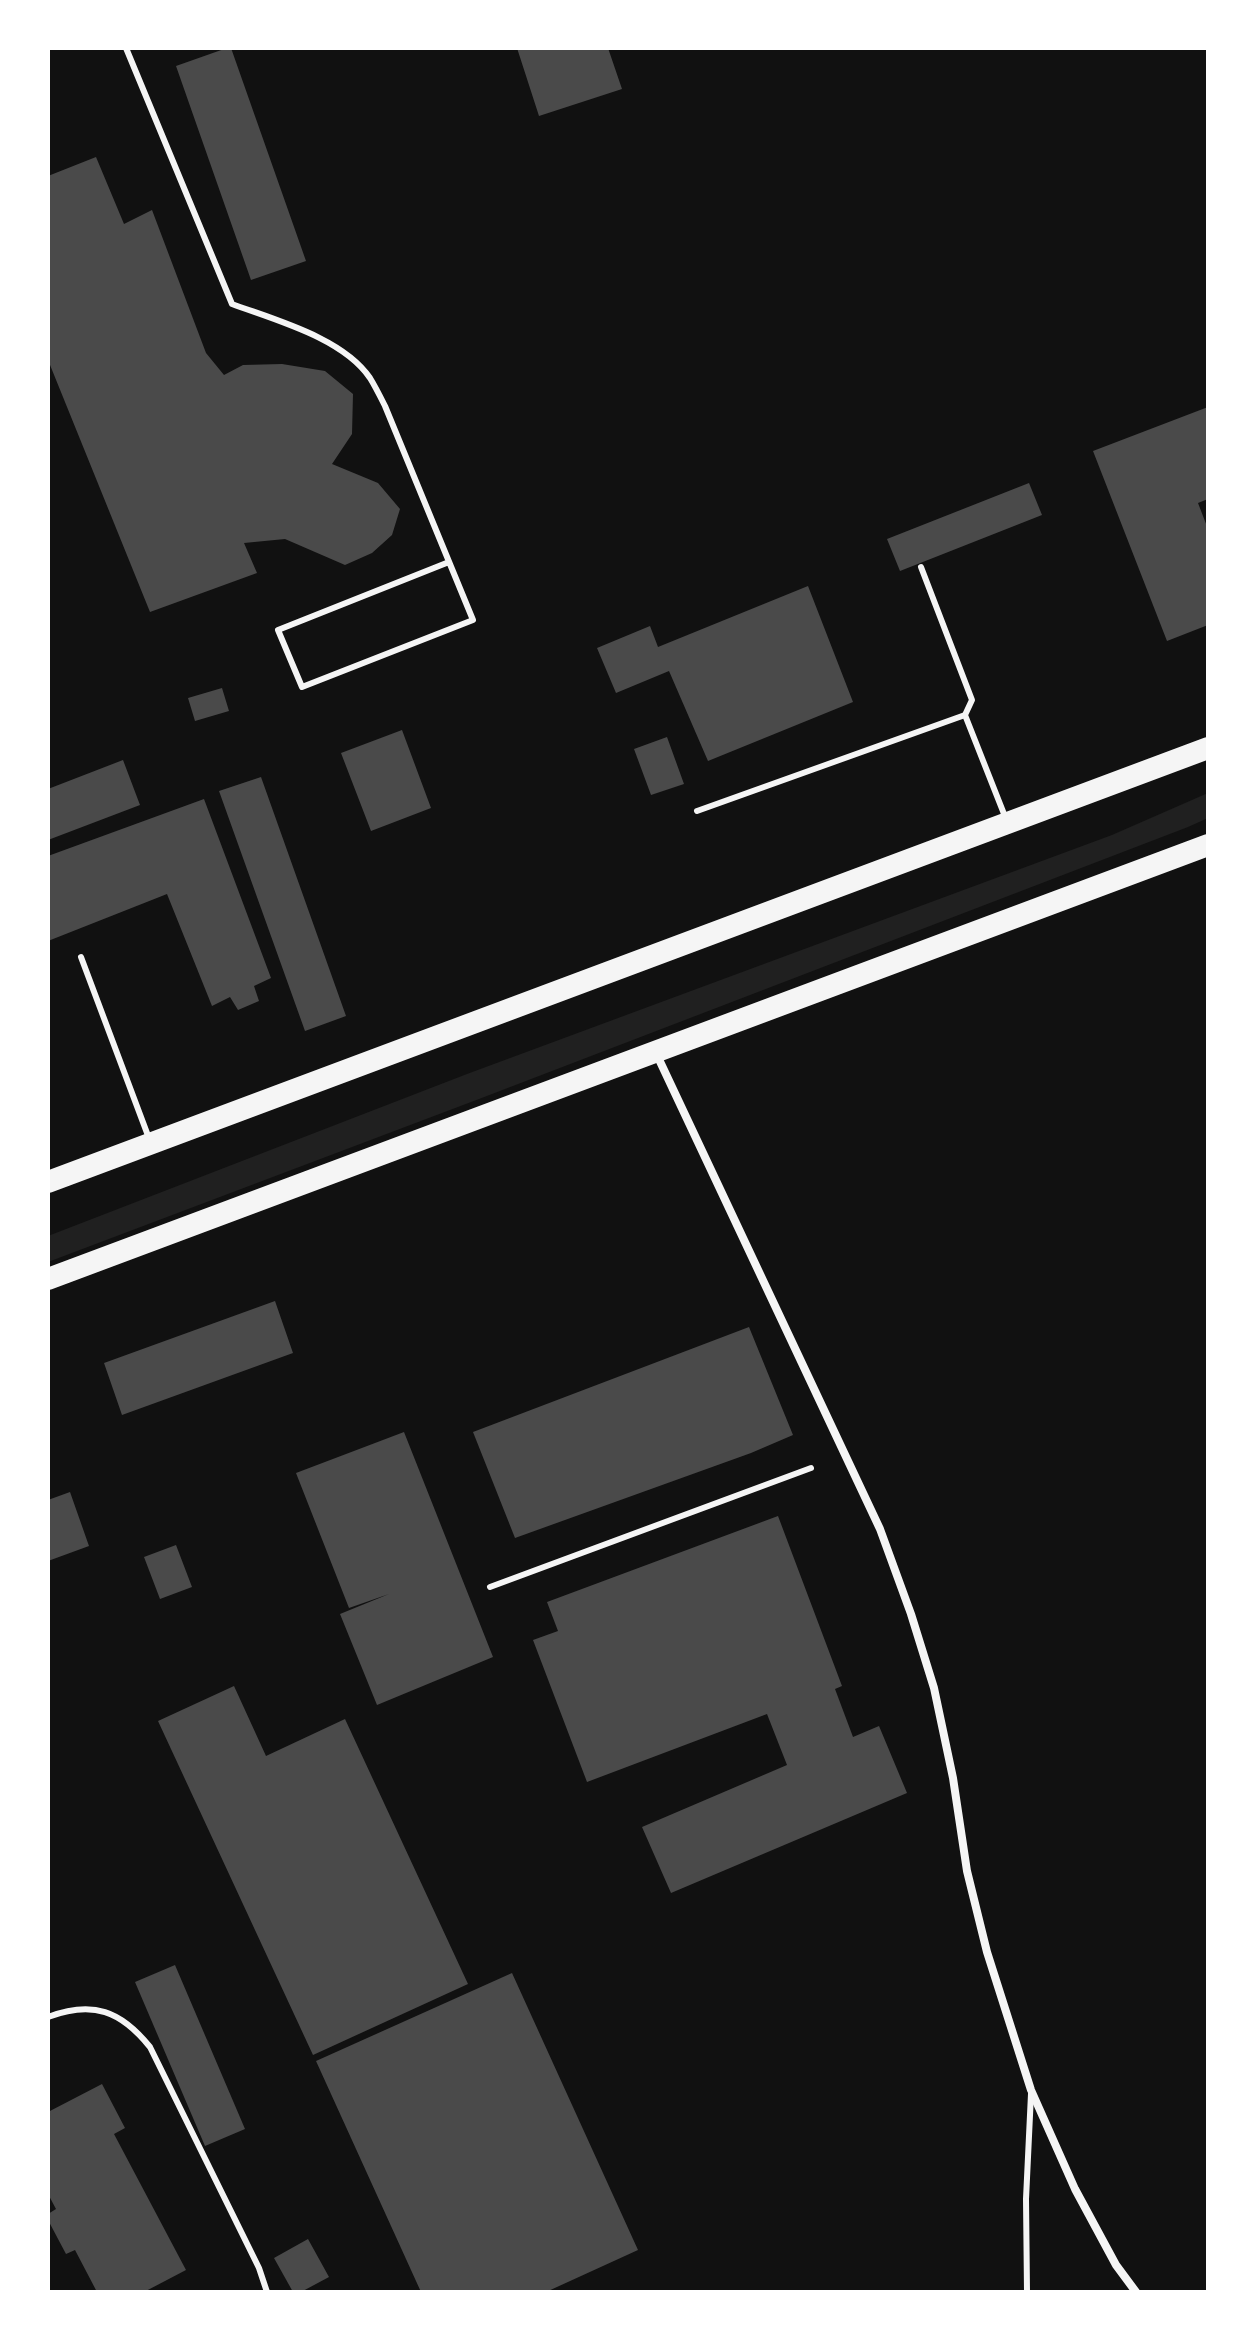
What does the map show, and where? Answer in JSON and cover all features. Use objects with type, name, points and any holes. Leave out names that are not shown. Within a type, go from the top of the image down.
[{"type":"highway","points":[[48,1182],[1208,748]]},
{"type":"highway","points":[[48,1279],[1208,845]]},
{"type":"street","points":[[656,1052],[880,1529],[934,1688],[953,1778],[970,1885],[987,1952],[1031,2090],[1075,2189],[1116,2265],[1136,2292]]},
{"type":"lane","points":[[126,48],[232,304],[309,333],[346,354],[368,376],[385,406],[473,620],[302,687],[278,630],[449,562]]},
{"type":"lane","points":[[697,811],[965,715],[972,700],[921,567]]},
{"type":"lane","points":[[965,715],[1008,823]]},
{"type":"lane","points":[[81,957],[151,1144]]},
{"type":"lane","points":[[490,1587],[811,1468]]},
{"type":"lane","points":[[48,2017],[68,2011],[108,2013],[126,2020],[150,2047],[259,2268],[267,2292]]},
{"type":"lane","points":[[1027,2292],[1026,2199],[1031,2090]]},
{"type":"shaded area","points":[[1208,793],[1208,818],[1188,827],[48,1262],[48,1236],[467,1074],[1112,835]]},
{"type":"building","points":[[231,48],[306,261],[251,280],[176,66]]},
{"type":"building","points":[[517,48],[608,48],[622,89],[539,116]]},
{"type":"building","points":[[96,157],[124,224],[152,210],[206,353],[224,375],[243,365],[282,364],[325,371],[353,394],[352,434],[332,464],[378,483],[400,509],[392,535],[372,553],[345,565],[285,539],[244,543],[257,573],[150,612],[48,360],[48,176]]},
{"type":"building","points":[[1208,407],[1208,499],[1198,503],[1208,529],[1208,625],[1167,641],[1093,451]]},
{"type":"building","points":[[1029,483],[1042,515],[900,571],[887,539]]},
{"type":"building","points":[[808,586],[853,702],[708,761],[669,671],[616,693],[597,648],[650,626],[658,647]]},
{"type":"building","points":[[222,688],[229,711],[195,721],[188,698]]},
{"type":"building","points":[[402,730],[431,808],[371,831],[341,753]]},
{"type":"building","points":[[667,737],[684,784],[651,795],[634,749]]},
{"type":"building","points":[[123,760],[140,805],[48,840],[48,789]]},
{"type":"building","points":[[261,777],[346,1016],[305,1031],[219,791]]},
{"type":"building","points":[[204,799],[271,978],[254,986],[259,1001],[238,1010],[230,997],[212,1006],[167,894],[48,941],[48,856]]},
{"type":"building","points":[[275,1301],[293,1353],[122,1415],[104,1363]]},
{"type":"building","points":[[749,1327],[793,1435],[515,1538],[473,1432]]},
{"type":"building","points":[[404,1432],[493,1657],[377,1705],[340,1614],[389,1594],[349,1608],[296,1473]]},
{"type":"building","points":[[70,1492],[89,1546],[48,1561],[48,1500]]},
{"type":"building","points":[[778,1516],[842,1686],[835,1689],[853,1737],[879,1726],[907,1793],[671,1893],[642,1827],[787,1765],[767,1714],[587,1782],[533,1640],[558,1631],[547,1602]]},
{"type":"building","points":[[176,1545],[192,1587],[160,1599],[144,1557]]},
{"type":"building","points":[[234,1686],[266,1756],[345,1719],[468,1984],[313,2055],[158,1721]]},
{"type":"building","points":[[175,1965],[245,2129],[205,2146],[135,1982]]},
{"type":"building","points":[[512,1973],[638,2250],[546,2292],[421,2292],[316,2061]]},
{"type":"building","points":[[102,2084],[125,2128],[114,2134],[186,2270],[144,2292],[97,2292],[75,2250],[66,2254],[48,2220],[48,2214],[56,2209],[48,2194],[48,2112]]},
{"type":"building","points":[[308,2239],[329,2277],[301,2292],[293,2292],[274,2258]]}]
